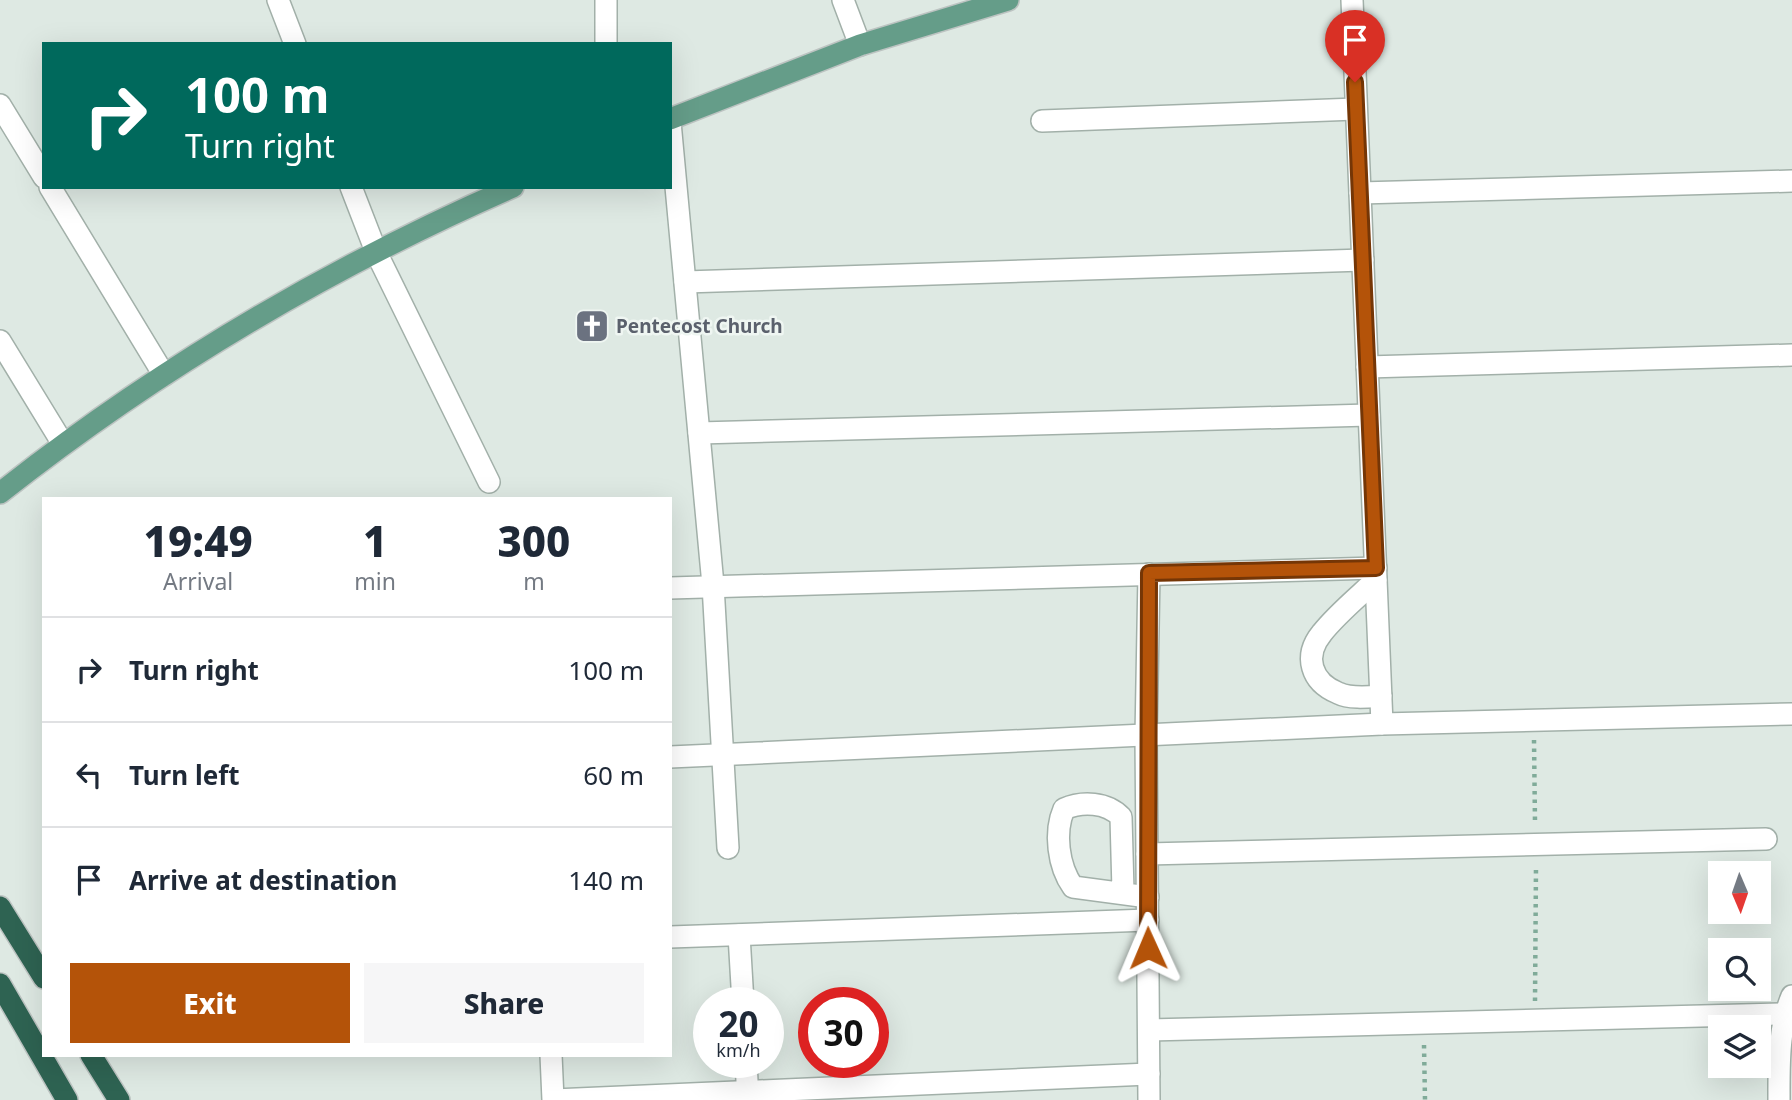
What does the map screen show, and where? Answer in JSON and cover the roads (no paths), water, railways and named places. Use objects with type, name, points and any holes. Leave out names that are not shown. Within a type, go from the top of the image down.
[{"type":"highway","points":[[0,907],[42,975]]},
{"type":"highway","points":[[0,984],[66,1100]]},
{"type":"highway","points":[[92,1057],[118,1100]]},
{"type":"main road","points":[[672,120],[860,45],[1008,0]]},
{"type":"main road","points":[[0,493],[63,444],[163,376],[307,289],[509,189]]},
{"type":"street","points":[[278,0],[294,42]]},
{"type":"street","points":[[606,0],[606,42]]},
{"type":"street","points":[[843,0],[860,45]]},
{"type":"street","points":[[1352,0],[1382,724]]},
{"type":"street","points":[[0,104],[42,174]]},
{"type":"street","points":[[1042,121],[1356,109]]},
{"type":"street","points":[[672,142],[713,585],[728,848]]},
{"type":"street","points":[[1360,193],[1792,181]]},
{"type":"street","points":[[51,189],[163,376]]},
{"type":"street","points":[[352,189],[377,254],[489,481]]},
{"type":"street","points":[[685,282],[1363,260]]},
{"type":"street","points":[[0,341],[63,444]]},
{"type":"street","points":[[1367,367],[1792,355]]},
{"type":"street","points":[[699,433],[1369,415]]},
{"type":"street","points":[[672,588],[1149,573],[1376,574]]},
{"type":"street","points":[[1149,573],[1146,736],[1149,1100]]},
{"type":"street","points":[[1376,574],[1321,634],[1311,653],[1311,669],[1320,682],[1339,694],[1381,696]]},
{"type":"street","points":[[672,757],[1382,724],[1792,714]]},
{"type":"street","points":[[1123,891],[1121,817],[1113,808],[1101,804],[1063,808],[1058,821],[1060,859],[1065,876],[1073,887],[1123,891],[1148,897]]},
{"type":"street","points":[[1147,854],[1766,839]]},
{"type":"street","points":[[672,937],[1148,920]]},
{"type":"street","points":[[738,935],[742,987]]},
{"type":"street","points":[[1149,1030],[1535,1019],[1788,1005],[1779,1100]]},
{"type":"street","points":[[551,1057],[554,1100],[748,1096],[1149,1074]]},
{"type":"street","points":[[747,1078],[748,1096]]},
{"type":"place","name":"Pentecost Church","points":[[592,326]]}]
